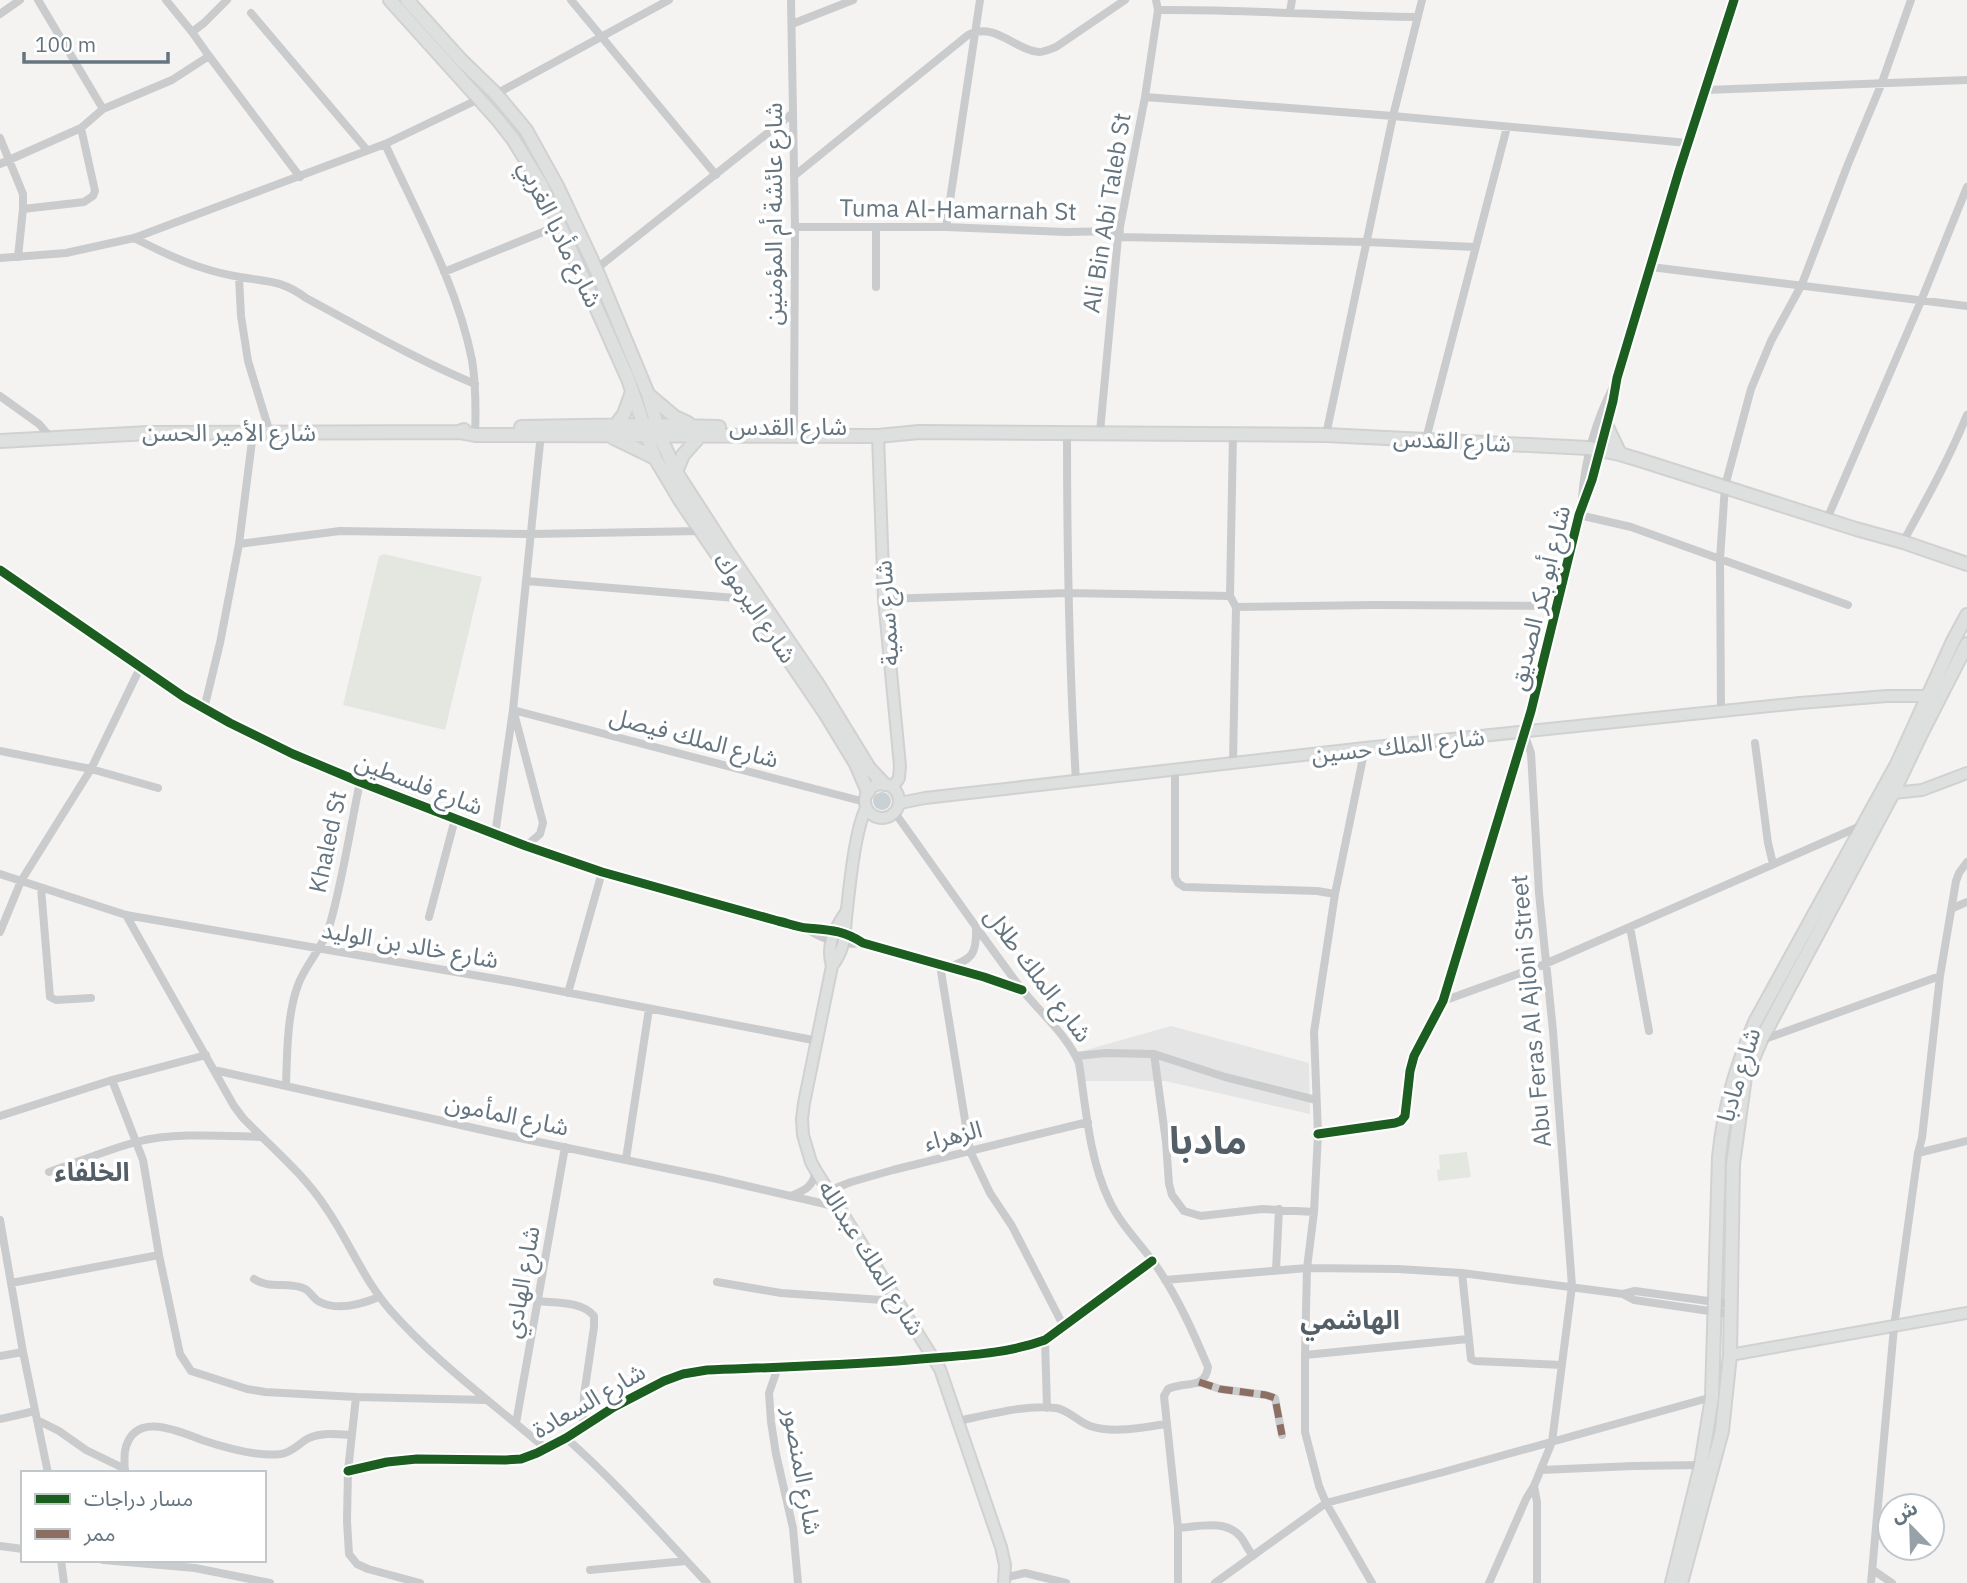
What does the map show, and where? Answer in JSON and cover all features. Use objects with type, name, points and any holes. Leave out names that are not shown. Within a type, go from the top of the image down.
[{"type":"main road","name":"شارع مأدبا الغربي","points":[[390,0],[480,99],[522,153],[560,225],[628,379],[645,430]]},
{"type":"main road","name":"شارع مأدبا الغربي","points":[[407,0],[452,51],[496,94],[526,130],[557,186],[596,269],[648,394],[659,430]]},
{"type":"main road","points":[[632,392],[624,414],[612,430],[655,458]]},
{"type":"main road","points":[[648,394],[697,431],[676,472]]},
{"type":"main road","name":"شارع القدس","points":[[774,431],[794,427],[878,432]]},
{"type":"main road","points":[[1607,427],[1620,454]]},
{"type":"main road","name":"شارع القدس","points":[[659,430],[878,432],[908,429],[919,432],[1067,434],[1233,433],[1426,439],[1594,449],[1620,454],[1724,486],[1967,564]]},
{"type":"main road","name":"شارع اليرموك","points":[[645,430],[655,458],[856,764],[866,801]]},
{"type":"main road","name":"شارع الأمير الحسن","points":[[0,441],[149,433],[659,430]]},
{"type":"main road","name":"شارع اليرموك","points":[[659,430],[676,472],[817,682],[869,768],[888,785]]},
{"type":"main road","name":"شارع سمية","points":[[878,432],[884,599],[900,766],[899,778],[888,785]]},
{"type":"main road","name":"شارع مادبا","points":[[1681,1583],[1722,1431],[1730,1355],[1733,1164],[1745,1077],[1760,1040],[1894,793],[1967,615]]},
{"type":"main road","name":"شارع مادبا","points":[[1672,1583],[1701,1465],[1712,1397],[1722,1132],[1739,1059],[1755,1022],[1933,696],[1967,644]]},
{"type":"main road","name":"شارع الملك حسين","points":[[897,808],[925,798],[1365,748],[1874,697],[1933,696]]},
{"type":"main road","points":[[1894,793],[1922,790],[1967,774]]},
{"type":"main road","points":[[875,785],[888,785],[899,795],[897,808],[885,818],[879,818],[869,813],[866,801],[875,785]]},
{"type":"main road","name":"شارع الملك عبدالله","points":[[866,801],[846,912],[845,939],[841,953],[832,966],[804,1103],[803,1135],[816,1171],[934,1358],[945,1381],[1001,1547],[1005,1564],[1001,1581]]},
{"type":"main road","name":"شارع الملك عبدالله","points":[[832,966],[832,936],[846,912]]},
{"type":"main road","points":[[1730,1355],[1967,1313]]},
{"type":"street","points":[[0,13],[20,0]]},
{"type":"street","points":[[38,0],[103,109]]},
{"type":"street","points":[[166,0],[300,177]]},
{"type":"street","points":[[192,32],[228,0]]},
{"type":"street","points":[[571,0],[716,175]]},
{"type":"street","points":[[496,94],[669,0]]},
{"type":"street","name":"شارع عائشة أم المؤمنين","points":[[791,0],[794,427]]},
{"type":"street","points":[[792,24],[853,0]]},
{"type":"street","points":[[946,227],[980,0]]},
{"type":"street","points":[[794,176],[963,38],[975,32],[999,34],[1035,52],[1044,51],[1056,47],[1125,0]]},
{"type":"street","name":"Ali Bin Abi Taleb St","points":[[1100,432],[1119,234],[1158,10],[1156,0]]},
{"type":"street","points":[[1290,11],[1292,0]]},
{"type":"street","points":[[1326,435],[1394,116],[1422,0]]},
{"type":"street","name":"شارع أبو بكر الصديق","points":[[1594,449],[1607,427],[1617,378],[1734,0]]},
{"type":"street","points":[[1721,712],[1720,559],[1724,486],[1751,389],[1771,341],[1802,284],[1881,85],[1911,0]]},
{"type":"street","points":[[1158,10],[1290,11],[1417,18]]},
{"type":"street","points":[[251,13],[367,150]]},
{"type":"street","points":[[4,162],[81,128],[103,109],[172,80],[209,56]]},
{"type":"street","points":[[1706,90],[1967,80]]},
{"type":"street","points":[[1144,97],[1394,116],[1688,143]]},
{"type":"street","points":[[0,258],[66,253],[134,237],[385,144],[480,99]]},
{"type":"street","points":[[596,269],[793,113]]},
{"type":"street","points":[[1426,439],[1507,127]]},
{"type":"street","points":[[23,209],[85,202],[93,196],[95,191],[81,128]]},
{"type":"street","points":[[0,138],[4,162],[23,194],[18,257]]},
{"type":"street","points":[[385,144],[444,272],[461,320],[475,384],[476,432]]},
{"type":"street","points":[[1827,519],[1967,187]]},
{"type":"street","points":[[444,272],[560,225]]},
{"type":"street","name":"Tuma Al-Hamarnah St","points":[[794,228],[946,227],[1475,247]]},
{"type":"street","points":[[876,228],[876,287]]},
{"type":"street","points":[[134,237],[202,268],[276,282],[294,289],[410,354],[475,384]]},
{"type":"street","points":[[1651,267],[1967,306]]},
{"type":"street","points":[[239,277],[241,316],[248,361],[270,433]]},
{"type":"street","name":"شارع أبو بكر الصديق","points":[[1318,1134],[1401,1121],[1407,1110],[1414,1056],[1443,1001],[1524,733],[1580,512],[1592,480],[1594,449],[1606,399],[1617,378]]},
{"type":"street","points":[[0,397],[29,416],[51,438]]},
{"type":"street","points":[[1903,542],[1948,459],[1967,415]]},
{"type":"street","points":[[495,835],[513,710],[541,431]]},
{"type":"street","points":[[204,709],[239,544],[253,433]]},
{"type":"street","points":[[1233,433],[1230,596],[1236,607],[1233,763]]},
{"type":"street","points":[[1067,434],[1070,686],[1076,781]]},
{"type":"street","points":[[1580,512],[1631,527],[1848,605]]},
{"type":"street","points":[[239,544],[340,531],[531,534],[702,531]]},
{"type":"street","name":"شارع فلسطين","points":[[0,570],[140,668],[204,709],[260,738],[360,782],[495,835],[602,872],[863,943],[1022,990]]},
{"type":"street","points":[[526,581],[748,598]]},
{"type":"street","points":[[884,599],[1068,593],[1230,596]]},
{"type":"street","points":[[1236,607],[1556,606]]},
{"type":"street","points":[[0,932],[21,881],[91,769],[140,668]]},
{"type":"street","points":[[513,710],[542,823],[540,834],[526,846]]},
{"type":"street","name":"شارع الملك فيصل","points":[[513,710],[866,801]]},
{"type":"street","name":"Abu Feras Al Ajloni Street","points":[[1489,1583],[1552,1442],[1572,1286],[1553,1031],[1539,893],[1531,753],[1524,733]]},
{"type":"street","points":[[1755,743],[1773,864]]},
{"type":"street","points":[[1365,748],[1335,894],[1314,1032],[1318,1134],[1314,1212],[1307,1268],[1305,1432],[1326,1503],[1372,1583]]},
{"type":"street","points":[[0,751],[91,769],[158,788]]},
{"type":"street","points":[[1175,771],[1175,877],[1178,883],[1184,887],[1317,891],[1335,894]]},
{"type":"street","name":"Khaled St","points":[[286,1086],[292,1011],[297,986],[320,949],[331,923],[360,782]]},
{"type":"street","name":"شارع الملك طلال","points":[[897,808],[1022,990],[1076,1055],[1093,1152],[1108,1198],[1114,1211],[1165,1280],[1208,1367],[1207,1375],[1199,1382]]},
{"type":"street","points":[[429,916],[455,819]]},
{"type":"street","points":[[1443,1001],[1545,964],[1863,825]]},
{"type":"street","points":[[1871,1583],[1894,1327],[1922,1138],[1940,976],[1956,881],[1967,862]]},
{"type":"street","points":[[568,993],[602,872]]},
{"type":"street","name":"شارع خالد بن الوليد","points":[[0,874],[126,915],[508,981],[818,1041]]},
{"type":"street","points":[[41,888],[50,997],[56,1000],[91,998]]},
{"type":"street","points":[[1953,908],[1967,902]]},
{"type":"street","points":[[126,915],[243,1118],[325,1205],[367,1278],[390,1310],[421,1342],[546,1449]]},
{"type":"street","points":[[976,926],[977,943],[973,955],[967,960],[944,966],[970,1151],[990,1193],[1012,1226],[1064,1327]]},
{"type":"street","points":[[1630,927],[1649,1031]]},
{"type":"street","points":[[1760,1040],[1940,976]]},
{"type":"street","points":[[626,1159],[649,1009]]},
{"type":"street","points":[[1076,1055],[1154,1054],[1225,1077],[1316,1100]]},
{"type":"street","points":[[1154,1054],[1170,1184],[1177,1203],[1184,1212],[1201,1216],[1279,1209],[1314,1212]]},
{"type":"street","points":[[0,1116],[112,1080],[206,1055]]},
{"type":"street","name":"شارع المأمون","points":[[214,1070],[838,1207]]},
{"type":"street","points":[[112,1080],[137,1142],[149,1190],[159,1255],[180,1354],[191,1371],[265,1392],[488,1400]]},
{"type":"street","name":"الزهراء","points":[[828,1191],[893,1170],[1088,1122]]},
{"type":"street","points":[[49,1172],[137,1142],[177,1136],[261,1137]]},
{"type":"street","points":[[1918,1153],[1967,1141]]},
{"type":"street","name":"شارع الهادي","points":[[516,1423],[565,1147]]},
{"type":"street","points":[[791,1196],[810,1186],[816,1171]]},
{"type":"street","points":[[1276,1270],[1279,1209]]},
{"type":"street","points":[[0,1220],[5,1274],[11,1283],[48,1471]]},
{"type":"street","points":[[11,1283],[159,1255]]},
{"type":"street","points":[[1047,1408],[1045,1340],[1152,1261]]},
{"type":"street","points":[[1165,1280],[1307,1268],[1398,1269],[1462,1273],[1623,1294],[1635,1291],[1730,1309]]},
{"type":"street","points":[[1462,1273],[1471,1359],[1562,1365]]},
{"type":"street","points":[[254,1279],[263,1284],[302,1287],[320,1302],[332,1305],[346,1306],[380,1297]]},
{"type":"street","points":[[717,1282],[781,1293],[897,1301]]},
{"type":"street","points":[[538,1301],[586,1308],[594,1316],[584,1395],[583,1427]]},
{"type":"street","points":[[1305,1355],[1468,1339]]},
{"type":"street","name":"شارع السعادة","points":[[348,1471],[387,1462],[417,1459],[521,1459],[566,1438],[645,1390],[683,1374],[707,1370],[886,1363],[977,1354],[1028,1346],[1045,1340]]},
{"type":"street","points":[[0,1356],[23,1352]]},
{"type":"street","name":"شارع المنصور","points":[[778,1367],[769,1392],[771,1422],[793,1528],[798,1583]]},
{"type":"street","points":[[1178,1583],[1178,1528],[1164,1396],[1168,1388],[1199,1382],[1220,1389],[1275,1398],[1282,1435]]},
{"type":"street","points":[[356,1397],[348,1471],[349,1554],[357,1564],[368,1569],[420,1583]]},
{"type":"street","points":[[1215,1583],[1326,1503],[1712,1397]]},
{"type":"street","points":[[958,1421],[1009,1411],[1047,1408],[1063,1410],[1085,1424],[1102,1429],[1167,1424]]},
{"type":"street","points":[[0,1419],[36,1415],[86,1450],[125,1471],[125,1450],[129,1441],[140,1430],[151,1426],[171,1428],[204,1440],[262,1453],[281,1454],[316,1436],[352,1435]]},
{"type":"street","points":[[566,1438],[642,1511],[707,1583]]},
{"type":"street","points":[[1541,1470],[1701,1465]]},
{"type":"street","points":[[1534,1486],[1537,1502],[1537,1583]]},
{"type":"street","points":[[1178,1528],[1220,1526],[1232,1530],[1239,1535],[1253,1556]]},
{"type":"street","points":[[0,1546],[21,1549]]},
{"type":"street","points":[[590,1570],[686,1561]]},
{"type":"street","points":[[61,1562],[64,1583]]},
{"type":"street","points":[[131,1562],[195,1568],[270,1583]]},
{"type":"street","points":[[1872,1570],[1892,1583]]},
{"type":"street","points":[[1001,1581],[1025,1573],[1066,1583]]},
{"type":"shaded area","points":[[384,554],[482,577],[445,730],[343,705],[379,556]]},
{"type":"shaded area","points":[[882,792],[888,795],[891,801],[888,807],[882,810],[876,807],[873,801],[876,795]]},
{"type":"shaded area","points":[[1171,1026],[1309,1063],[1310,1114],[1165,1081],[1080,1081],[1072,1054]]},
{"type":"shaded area","points":[[1467,1152],[1471,1177],[1438,1181],[1439,1155]]},
{"type":"marked path","points":[[1199,1382],[1220,1389],[1275,1398],[1282,1435]]},
{"type":"cycle path","points":[[1318,1134],[1395,1123],[1405,1116],[1414,1056],[1443,1001],[1531,711],[1579,515],[1592,480],[1617,378],[1734,0]]},
{"type":"cycle path","points":[[0,570],[184,697],[293,754],[360,782],[526,846],[602,872],[796,926],[842,933],[863,943],[1022,990]]},
{"type":"cycle path","points":[[348,1471],[387,1462],[417,1459],[521,1459],[566,1438],[614,1407],[683,1374],[707,1370],[961,1356],[1004,1351],[1031,1344],[1045,1340],[1152,1261]]},
{"type":"district","name":"مادبا","points":[[1208,1141]]},
{"type":"district","name":"الخلفاء","points":[[92,1172]]},
{"type":"district","name":"الهاشمي","points":[[1350,1320]]}]
